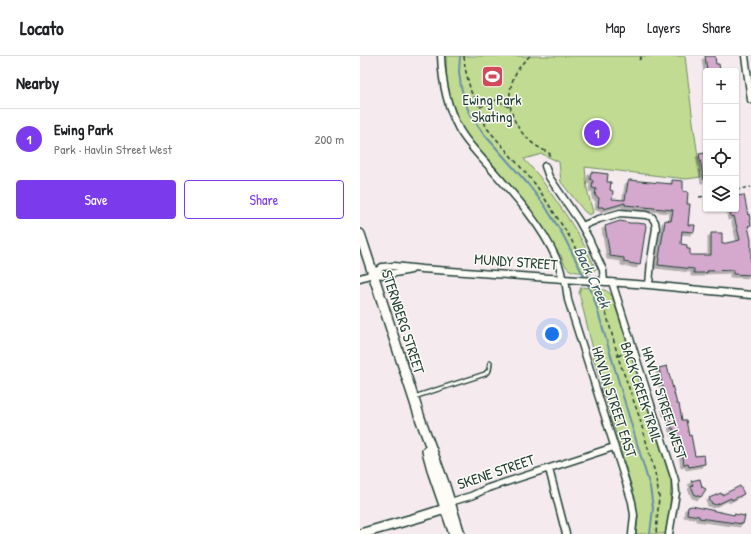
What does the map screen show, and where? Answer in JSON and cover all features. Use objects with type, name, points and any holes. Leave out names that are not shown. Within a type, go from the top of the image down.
[{"type":"street","name":"HAVLIN STREET EAST","points":[[441,56],[442,78],[446,98],[458,128],[469,144],[522,205],[542,234],[562,273],[568,300],[634,508],[632,534]]},
{"type":"street","points":[[745,56],[749,69],[751,100]]},
{"type":"street","points":[[545,166],[552,182],[582,226],[603,270],[604,282]]},
{"type":"street","points":[[582,226],[620,213],[646,215],[652,217],[656,228],[649,285]]},
{"type":"street","name":"STERNBERG STREET","points":[[360,234],[420,418],[431,465],[460,534]]},
{"type":"street","name":"MUNDY STREET","points":[[360,278],[373,274],[385,266],[649,285],[751,296]]},
{"type":"street","name":"HAVLIN STREET WEST","points":[[612,282],[675,480],[676,493],[669,534]]},
{"type":"street","name":"SKENE STREET","points":[[360,534],[447,505],[488,488],[614,447]]},
{"type":"street","points":[[549,468],[566,534]]},
{"type":"street","name":"STERNBERG STREET","points":[[447,505],[454,534]]},
{"type":"lane","points":[[413,397],[485,374],[490,370],[490,363]]},
{"type":"path","points":[[464,56],[465,68],[471,92],[480,107],[485,124],[490,132],[536,185],[571,239],[589,277]]},
{"type":"path","points":[[530,56],[523,62],[513,78],[510,89],[509,107],[513,120],[520,132],[534,145],[550,154],[549,156]]},
{"type":"path","points":[[639,60],[642,56]]},
{"type":"path","points":[[480,107],[496,100],[509,107]]},
{"type":"path","points":[[739,190],[751,188]]},
{"type":"path","points":[[699,197],[703,196]]},
{"type":"path","name":"BACK CREEK TRAIL","points":[[594,282],[607,316],[618,356],[639,416],[657,482],[659,496],[656,534]]},
{"type":"path","points":[[618,356],[621,355],[626,345],[631,342]]},
{"type":"green space","points":[[446,56],[685,56],[701,177],[686,179],[585,167],[587,189],[593,213],[589,215],[584,211],[561,182],[559,162],[542,154],[524,159],[539,176],[566,215],[581,239],[596,269],[591,273],[572,271],[566,266],[561,256],[517,196],[465,135],[447,97]]},
{"type":"green space","points":[[581,287],[603,289],[612,296],[671,481],[670,507],[665,534],[636,534],[638,518],[635,498],[592,353],[593,349],[579,293]]},
{"type":"building","points":[[705,56],[715,56],[716,64],[719,64],[720,68],[707,68]]},
{"type":"building","points":[[703,153],[703,175],[699,154]]},
{"type":"building","points":[[591,172],[608,174],[607,182],[611,182],[610,190],[613,191],[612,199],[625,200],[629,180],[672,184],[672,180],[683,181],[683,191],[688,192],[687,204],[690,204],[688,225],[695,225],[694,232],[682,231],[681,244],[687,245],[687,249],[690,249],[690,255],[711,255],[711,233],[722,233],[722,244],[740,240],[734,216],[731,217],[730,212],[739,212],[739,196],[744,195],[751,224],[748,226],[751,240],[751,275],[733,274],[733,270],[694,273],[694,269],[658,265],[665,220],[671,221],[673,210],[625,205],[625,203],[604,209],[603,207],[598,207],[599,198],[595,196],[596,189],[592,188],[593,181],[590,179]]},
{"type":"building","points":[[620,221],[645,224],[646,226],[640,265],[624,262],[624,258],[610,256],[605,226]]},
{"type":"building","points":[[667,366],[677,404],[679,404],[682,420],[686,420],[689,436],[691,435],[695,456],[704,455],[705,464],[689,467],[688,464],[684,465],[682,449],[680,449],[677,432],[674,433],[674,429],[672,429],[670,416],[666,413],[662,394],[664,393],[659,368]]},
{"type":"building","points":[[700,479],[702,487],[706,489],[701,497],[695,495],[691,486],[693,485],[691,481]]},
{"type":"building","points":[[740,486],[744,494],[716,505],[711,503],[709,498],[721,493],[722,495]]},
{"type":"building","points":[[692,506],[745,516],[743,524],[699,518],[699,516],[687,514],[688,507]]},
{"type":"waterway","name":"Back Creek","points":[[460,56],[459,72],[461,87],[469,113],[483,133],[545,206],[563,235],[592,292],[650,487],[653,508],[650,534]]},
{"type":"place","name":"Ewing Park Skating","points":[[492,77]]},
{"type":"place","name":"Ewing Park","points":[[597,133]]}]
